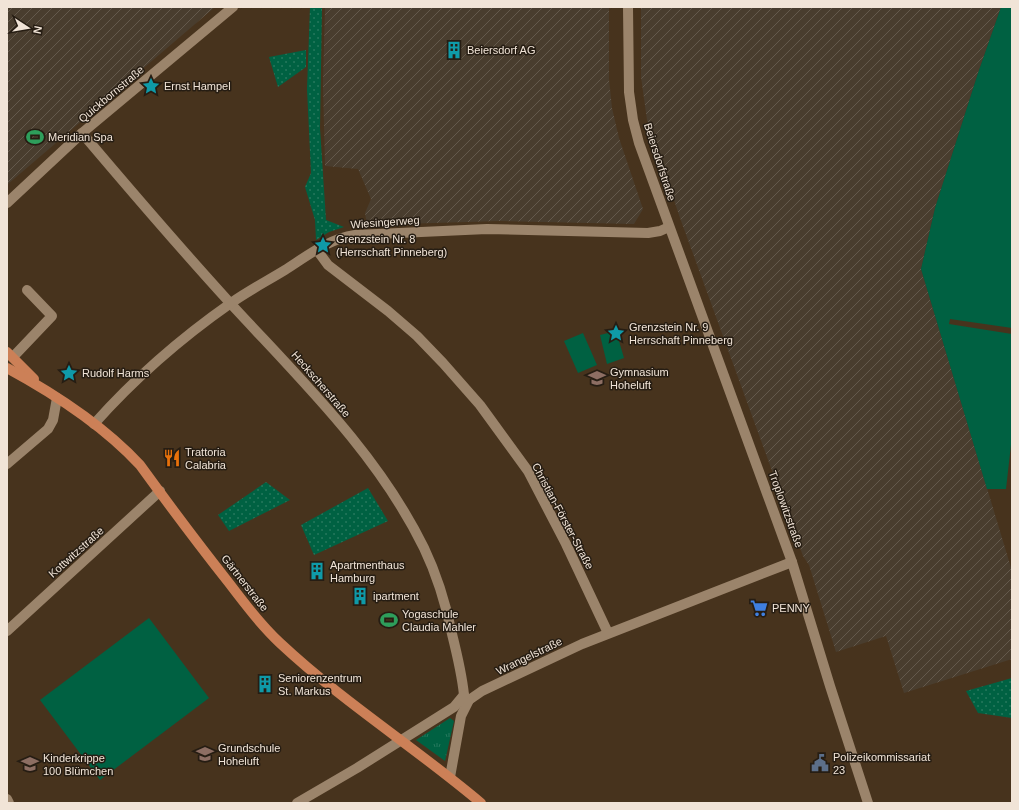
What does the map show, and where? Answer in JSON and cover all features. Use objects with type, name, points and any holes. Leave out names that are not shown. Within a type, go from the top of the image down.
[{"type":"main road","name":"Gärtnerstraße","points":[[10,355],[41,386],[126,449],[140,465],[254,614],[279,642],[306,667],[336,691],[450,776],[481,803]]},
{"type":"main road","name":"Gärtnerstraße","points":[[7,368],[41,386]]},
{"type":"street","name":"Quickbornstraße","points":[[7,203],[82,133],[233,7]]},
{"type":"street","name":"Beiersdorfstraße","points":[[628,7],[629,92],[634,120],[639,143],[669,228]]},
{"type":"street","name":"Heckscherstraße","points":[[82,133],[168,234],[317,397],[368,457],[397,498],[425,549],[445,603],[466,698]]},
{"type":"street","name":"Wiesingerweg","points":[[94,424],[139,378],[179,343],[231,303],[324,245],[342,237],[355,235],[487,229],[648,233],[669,228]]},
{"type":"street","name":"Troplowitzstraße","points":[[669,228],[792,562],[868,803]]},
{"type":"street","name":"Christian-Förster-Straße","points":[[317,250],[328,265],[388,311],[417,336],[480,405],[528,472],[566,544],[608,633]]},
{"type":"street","name":"Gärtnerstraße","points":[[10,355],[52,316],[27,290]]},
{"type":"street","points":[[7,464],[48,429],[53,420],[57,398]]},
{"type":"street","name":"Kottwitzstraße","points":[[7,631],[160,491]]},
{"type":"street","name":"Wrangelstraße","points":[[297,803],[357,768],[466,698],[608,633],[792,562]]},
{"type":"street","points":[[450,776],[461,716],[466,698]]},
{"type":"street","points":[[7,799],[9,803]]},
{"type":"shaded area","points":[[7,7],[215,7],[8,184]]},
{"type":"shaded area","points":[[325,7],[609,7],[609,79],[612,108],[619,138],[643,209],[634,224],[500,221],[367,225],[365,213],[371,199],[358,169],[325,166],[323,84]]},
{"type":"shaded area","points":[[641,7],[1001,7],[978,73],[935,208],[921,269],[1012,571],[1012,659],[904,693],[886,636],[836,652],[809,565],[803,556],[680,218],[647,120],[641,77]]},
{"type":"green space","points":[[310,7],[322,7],[320,128],[326,220],[344,227],[329,232],[316,240],[315,220],[305,187],[311,173],[307,89]]},
{"type":"green space","points":[[1001,7],[1012,7],[1012,328],[950,319],[949,324],[1012,334],[1012,436],[1006,489],[987,489],[921,269],[935,208],[978,73]]},
{"type":"green space","points":[[306,50],[306,67],[278,87],[269,57]]},
{"type":"green space","points":[[616,331],[624,358],[607,364],[600,335]]},
{"type":"green space","points":[[583,333],[597,365],[578,373],[564,341]]},
{"type":"green space","points":[[266,482],[290,500],[229,531],[218,515]]},
{"type":"green space","points":[[368,488],[388,521],[314,555],[301,525]]},
{"type":"green space","points":[[149,618],[209,698],[100,780],[40,700]]},
{"type":"green space","points":[[1012,678],[1012,718],[978,713],[966,691]]},
{"type":"green space","points":[[450,718],[454,721],[445,761],[416,740]]},
{"type":"place","name":"Beiersdorf AG","points":[[454,50]]},
{"type":"place","name":"Ernst Hampel","points":[[151,86]]},
{"type":"place","name":"Meridian Spa","points":[[35,137]]},
{"type":"place","name":"Grenzstein Nr. 8 (Herrschaft Pinneberg)","points":[[323,245]]},
{"type":"place","name":"Grenzstein Nr. 9 Herrschaft Pinneberg","points":[[616,333]]},
{"type":"place","name":"Rudolf Harms","points":[[69,373]]},
{"type":"place","name":"Gymnasium Hoheluft","points":[[597,378]]},
{"type":"place","name":"Trattoria Calabria","points":[[172,458]]},
{"type":"place","name":"Apartmenthaus Hamburg","points":[[317,571]]},
{"type":"place","name":"ipartment","points":[[360,596]]},
{"type":"place","name":"PENNY","points":[[759,608]]},
{"type":"place","name":"Yogaschule Claudia Mahler","points":[[389,620]]},
{"type":"place","name":"Seniorenzentrum St. Markus","points":[[265,684]]},
{"type":"place","name":"Grundschule Hoheluft","points":[[205,754]]},
{"type":"place","name":"Polizeikommissariat 23","points":[[820,763]]},
{"type":"place","name":"Kinderkrippe 100 Blümchen","points":[[30,764]]}]
